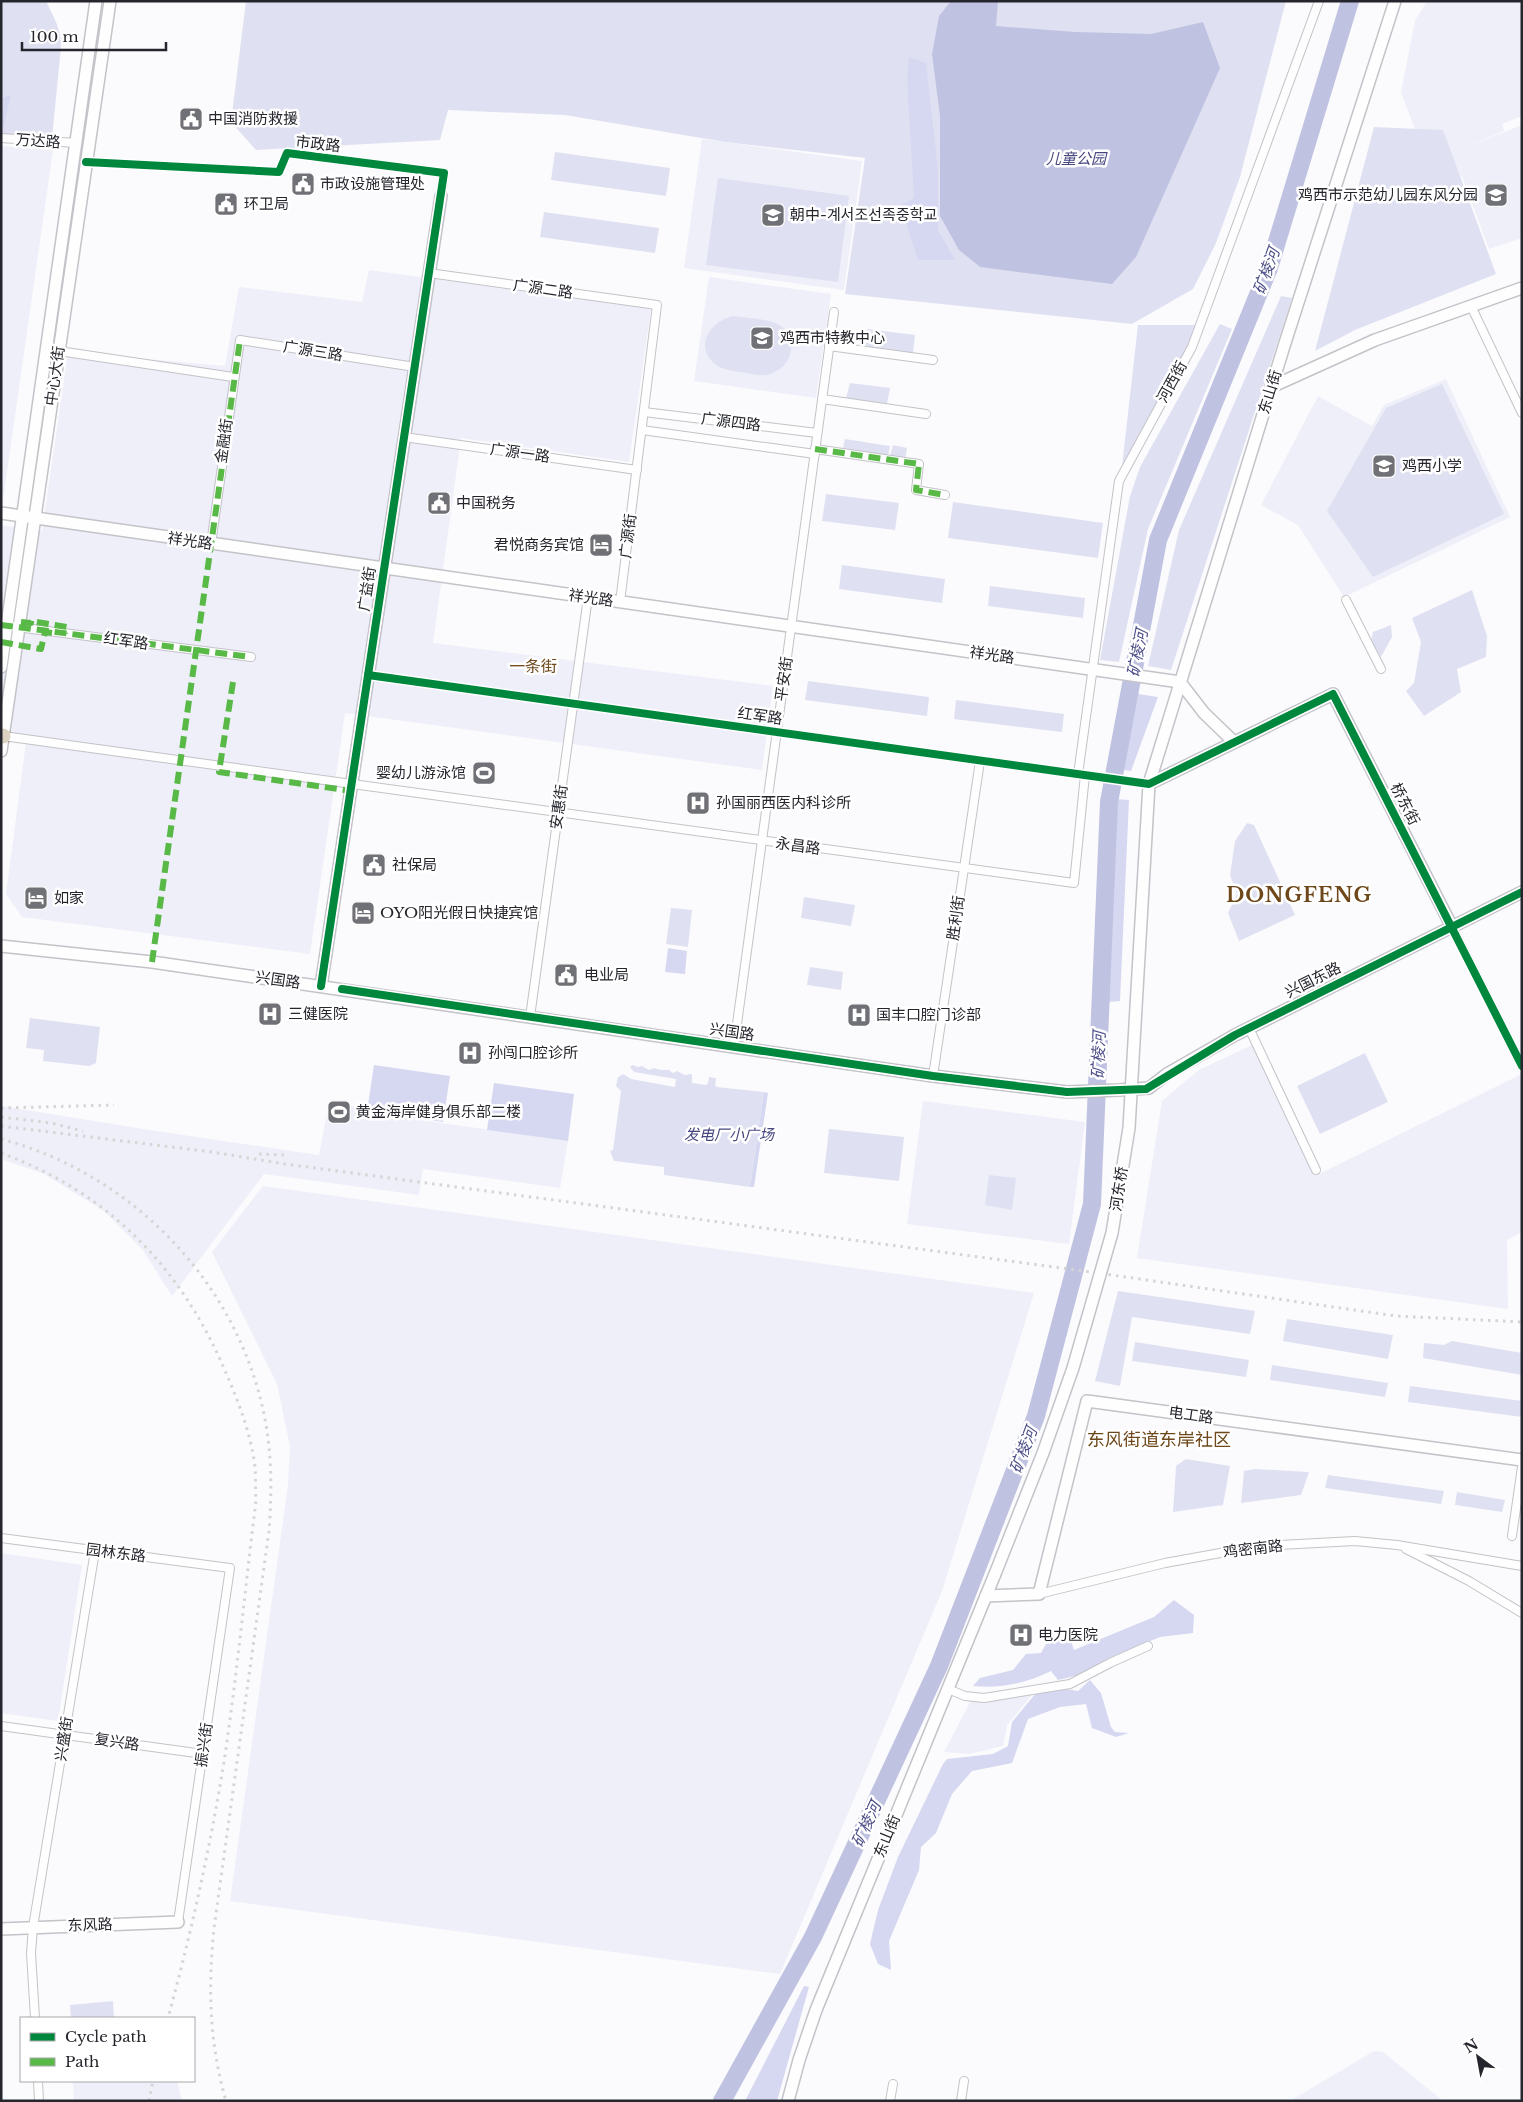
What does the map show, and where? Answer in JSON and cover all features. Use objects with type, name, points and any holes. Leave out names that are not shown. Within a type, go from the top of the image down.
[{"type":"main road","name":"中心大街","points":[[1,667],[4,625],[96,1]]},
{"type":"main road","name":"中心大街","points":[[2,741],[110,1]]},
{"type":"main road","name":"东山街","points":[[1144,784],[1180,682],[1271,387],[1395,1]]},
{"type":"main road","name":"广益街","points":[[321,986],[441,196]]},
{"type":"main road","points":[[1271,387],[1375,340],[1522,288]]},
{"type":"main road","name":"祥光路","points":[[1,513],[1180,682]]},
{"type":"main road","points":[[1144,784],[1234,742],[1204,713],[1180,682]]},
{"type":"main road","name":"桥东街","points":[[1234,742],[1333,694],[1452,927]]},
{"type":"main road","name":"河东桥","points":[[995,1574],[1043,1453],[1073,1368],[1112,1234],[1129,1128],[1144,784]]},
{"type":"main road","name":"兴国东路","points":[[1119,1090],[1150,1088],[1167,1074],[1249,1028],[1522,892]]},
{"type":"main road","name":"兴国路","points":[[1,946],[152,962],[933,1076],[1066,1092],[1119,1090]]},
{"type":"main road","name":"电工路","points":[[1038,1594],[1087,1401],[1522,1460]]},
{"type":"main road","name":"东山街","points":[[788,2101],[799,2060],[816,2010],[995,1574]]},
{"type":"main road","name":"鸡密南路","points":[[986,1596],[1038,1594]]},
{"type":"main road","name":"东风路","points":[[1,1928],[178,1922]]},
{"type":"street","name":"河西街","points":[[1081,775],[1091,669],[1119,481],[1192,347],[1319,1]]},
{"type":"street","name":"万达路","points":[[1,138],[76,143]]},
{"type":"street","name":"市政路","points":[[86,162],[279,172],[287,153],[444,172],[441,196]]},
{"type":"street","name":"广源二路","points":[[429,273],[657,305]]},
{"type":"street","name":"广源街","points":[[620,602],[657,305]]},
{"type":"street","points":[[1471,306],[1522,413]]},
{"type":"street","name":"平安街","points":[[734,1046],[834,312]]},
{"type":"street","name":"广源三路","points":[[240,340],[415,367]]},
{"type":"street","name":"金融街","points":[[211,544],[233,377],[240,340]]},
{"type":"street","points":[[829,346],[933,360]]},
{"type":"street","points":[[59,351],[233,377]]},
{"type":"street","points":[[822,399],[926,414]]},
{"type":"street","name":"广源四路","points":[[644,412],[817,433]]},
{"type":"street","name":"广源四路","points":[[642,430],[920,464],[916,490],[945,495]]},
{"type":"street","name":"广源一路","points":[[404,437],[637,470]]},
{"type":"street","name":"安惠街","points":[[530,1017],[588,597]]},
{"type":"street","points":[[1346,600],[1380,669]]},
{"type":"street","name":"红军路","points":[[4,625],[251,657]]},
{"type":"street","name":"红军路","points":[[368,675],[1144,784]]},
{"type":"street","name":"永昌路","points":[[2,741],[19,738],[1074,883],[1081,775]]},
{"type":"street","name":"胜利街","points":[[933,1076],[980,761]]},
{"type":"street","points":[[1452,927],[1522,1066]]},
{"type":"street","points":[[1249,1028],[1316,1170]]},
{"type":"street","points":[[1512,1536],[1522,1466]]},
{"type":"street","name":"园林东路","points":[[1,1538],[230,1568]]},
{"type":"street","name":"鸡密南路","points":[[1038,1594],[1165,1563],[1259,1546],[1355,1541],[1397,1545],[1522,1566]]},
{"type":"street","points":[[1397,1545],[1469,1581],[1522,1613]]},
{"type":"street","name":"兴盛街","points":[[35,2017],[31,1953],[33,1927],[95,1551]]},
{"type":"street","name":"振兴街","points":[[178,1922],[230,1568]]},
{"type":"street","points":[[948,1689],[965,1696],[984,1698],[1070,1684],[1148,1646]]},
{"type":"street","name":"复兴路","points":[[1,1726],[203,1754]]},
{"type":"street","points":[[961,2101],[964,2081]]},
{"type":"street","points":[[38,2082],[39,2101]]},
{"type":"street","points":[[890,2101],[893,2084]]},
{"type":"shaded area","points":[[951,1],[998,1],[996,26],[1075,32],[1151,34],[1203,22],[1220,68],[1136,257],[1112,284],[980,267],[959,250],[940,216],[940,116],[932,54],[939,16]]},
{"type":"shaded area","points":[[1427,1],[1522,1],[1522,116],[1502,124],[1504,131],[1462,149],[1522,125],[1522,238],[1489,249],[1462,176],[1436,186],[1401,92],[1415,21]]},
{"type":"shaded area","points":[[909,57],[926,63],[938,169],[938,230],[955,260],[918,260],[900,205],[914,198],[907,79]]},
{"type":"shaded area","points":[[11,95],[1,139],[1,98]]},
{"type":"shaded area","name":"朝中-계서조선족중학교","points":[[702,139],[862,161],[844,290],[684,268]]},
{"type":"shaded area","points":[[1,146],[53,150],[2,507],[1,506]]},
{"type":"shaded area","points":[[369,270],[651,309],[629,462],[461,438],[433,643],[773,686],[762,770],[345,713],[310,954],[22,917],[6,894],[27,735],[1,731],[1,525],[42,531],[68,352],[225,366],[239,287],[362,302]]},
{"type":"shaded area","name":"鸡西市特教中心","points":[[709,277],[831,294],[816,398],[694,381]]},
{"type":"shaded area","name":"鸡西小学","points":[[1446,379],[1510,517],[1344,597],[1298,525],[1261,505],[1318,396],[1372,426],[1384,405]]},
{"type":"shaded area","points":[[1138,694],[1158,697],[1131,771],[1123,770]]},
{"type":"shaded area","points":[[1116,799],[1129,800],[1120,1001],[1108,1002]]},
{"type":"shaded area","points":[[668,948],[687,951],[685,974],[665,972]]},
{"type":"shaded area","points":[[1256,1043],[1317,1175],[1522,1074],[1522,1232],[1507,1240],[1508,1309],[1137,1258],[1162,1101],[1199,1070]]},
{"type":"shaded area","points":[[374,1065],[450,1076],[443,1122],[367,1111]]},
{"type":"shaded area","points":[[494,1083],[574,1094],[568,1141],[487,1130]]},
{"type":"shaded area","points":[[764,1092],[768,1093],[754,1187],[750,1187]]},
{"type":"shaded area","points":[[923,1101],[1085,1122],[1069,1244],[907,1224]]},
{"type":"shaded area","points":[[329,1103],[354,1107],[357,1111],[568,1141],[560,1188],[423,1169],[419,1195],[264,1174],[172,1296],[142,1249],[104,1211],[44,1174],[1,1159],[1,1106],[319,1155]]},
{"type":"shaded area","points":[[263,1186],[1034,1293],[942,1591],[780,1974],[230,1901],[288,1485],[290,1446],[277,1384],[212,1252]]},
{"type":"shaded area","points":[[1,1553],[82,1565],[58,1721],[1,1713]]},
{"type":"shaded area","points":[[1174,1600],[1194,1615],[1193,1633],[1160,1637],[1107,1659],[1079,1675],[1058,1680],[1051,1671],[1032,1679],[1004,1686],[973,1686],[980,1678],[1013,1670],[1026,1654],[1041,1653],[1046,1644],[1070,1638],[1074,1650],[1154,1617]]},
{"type":"shaded area","points":[[1090,1680],[1101,1693],[1111,1727],[1115,1732],[1129,1733],[1116,1737],[1092,1728],[1086,1704],[1060,1707],[1028,1719],[1012,1763],[972,1771],[952,1794],[936,1833],[921,1847],[919,1870],[889,1941],[891,1970],[878,1964],[870,1944],[878,1910],[898,1857],[943,1764],[947,1759],[993,1754],[1008,1746],[1012,1722],[1036,1693],[1060,1688],[1078,1691]]},
{"type":"shaded area","points":[[975,1693],[1032,1695],[1007,1725],[1003,1746],[969,1754],[944,1752]]},
{"type":"shaded area","points":[[804,1986],[809,1987],[777,2101],[745,2101]]},
{"type":"shaded area","points":[[1374,2051],[1383,2052],[1443,2101],[1290,2101]]},
{"type":"shaded area","points":[[73,2082],[177,2082],[182,2101],[74,2101]]},
{"type":"green space","points":[[1,1],[46,1],[56,23],[61,47],[52,138],[1,134]]},
{"type":"green space","name":"儿童公园","points":[[246,1],[1286,1],[1240,177],[1216,243],[1193,289],[1132,324],[845,294],[865,158],[725,142],[565,115],[448,110],[440,140],[256,150],[231,122]]},
{"type":"green space","points":[[1374,127],[1443,130],[1496,274],[1355,330],[1315,351]]},
{"type":"green space","points":[[555,152],[670,168],[666,196],[551,180]]},
{"type":"green space","points":[[718,178],[849,196],[838,282],[706,265]]},
{"type":"green space","points":[[544,212],[659,228],[655,253],[540,237]]},
{"type":"green space","points":[[1281,296],[1292,298],[1171,670],[1148,666],[1179,530]]},
{"type":"green space","points":[[733,316],[765,320],[783,327],[791,341],[789,357],[785,364],[778,370],[767,375],[761,375],[725,369],[714,363],[705,349],[705,342],[712,328]]},
{"type":"green space","points":[[1220,324],[1232,329],[1148,529],[1119,662],[1100,660],[1130,496],[1140,467]]},
{"type":"green space","points":[[1138,325],[1196,325],[1188,348],[1122,466]]},
{"type":"green space","points":[[867,329],[915,335],[913,353],[864,347]]},
{"type":"green space","points":[[850,383],[890,388],[887,404],[846,398]]},
{"type":"green space","name":"鸡西小学","points":[[1442,384],[1504,514],[1373,577],[1327,511],[1386,408]]},
{"type":"green space","points":[[845,439],[890,446],[888,456],[843,448]]},
{"type":"green space","points":[[893,445],[907,448],[905,459],[890,456]]},
{"type":"green space","points":[[826,494],[899,503],[895,530],[822,521]]},
{"type":"green space","points":[[953,502],[1103,523],[1098,558],[948,538]]},
{"type":"green space","points":[[842,565],[945,579],[942,603],[839,589]]},
{"type":"green space","points":[[990,586],[1085,598],[1083,618],[988,606]]},
{"type":"green space","points":[[1472,590],[1487,636],[1486,657],[1457,669],[1461,692],[1424,716],[1406,691],[1414,683],[1421,642],[1412,618]]},
{"type":"green space","points":[[1391,625],[1392,637],[1381,657],[1371,641],[1373,632]]},
{"type":"green space","points":[[808,681],[929,697],[927,716],[805,700]]},
{"type":"green space","points":[[956,700],[1064,714],[1062,732],[954,719]]},
{"type":"green space","points":[[1247,823],[1254,825],[1295,915],[1239,941],[1228,913],[1237,894],[1230,875],[1235,841]]},
{"type":"green space","points":[[804,897],[855,905],[851,926],[801,918]]},
{"type":"green space","points":[[671,908],[692,910],[688,947],[666,944]]},
{"type":"green space","points":[[810,967],[843,972],[841,990],[807,985]]},
{"type":"green space","points":[[30,1018],[100,1027],[96,1063],[89,1066],[43,1061],[44,1050],[26,1048]]},
{"type":"green space","points":[[1365,1053],[1388,1102],[1320,1134],[1297,1086]]},
{"type":"green space","name":"发电厂小广场","points":[[633,1065],[642,1066],[649,1070],[654,1068],[669,1070],[673,1073],[677,1071],[685,1075],[692,1074],[692,1083],[706,1085],[709,1077],[716,1078],[715,1085],[717,1087],[764,1092],[750,1187],[664,1175],[664,1167],[614,1161],[610,1151],[613,1150],[621,1091],[616,1086],[618,1077],[623,1074],[631,1079],[675,1087],[676,1079],[634,1072],[630,1067]]},
{"type":"green space","points":[[829,1129],[904,1137],[899,1181],[824,1173]]},
{"type":"green space","points":[[989,1175],[1016,1178],[1012,1210],[985,1205]]},
{"type":"green space","points":[[1118,1291],[1255,1311],[1250,1334],[1132,1317],[1120,1386],[1095,1381]]},
{"type":"green space","points":[[1287,1319],[1393,1335],[1388,1359],[1283,1341]]},
{"type":"green space","points":[[1452,1341],[1522,1353],[1522,1375],[1423,1358],[1424,1343],[1444,1345]]},
{"type":"green space","points":[[1135,1342],[1249,1360],[1246,1377],[1132,1361]]},
{"type":"green space","points":[[1272,1365],[1388,1383],[1385,1397],[1270,1380]]},
{"type":"green space","points":[[1410,1386],[1522,1401],[1522,1417],[1408,1402]]},
{"type":"green space","points":[[1186,1459],[1230,1466],[1223,1505],[1173,1512],[1176,1466]]},
{"type":"green space","points":[[1255,1469],[1309,1472],[1301,1495],[1241,1503],[1244,1471]]},
{"type":"green space","points":[[1328,1475],[1444,1491],[1441,1504],[1325,1488]]},
{"type":"green space","points":[[1457,1492],[1505,1500],[1502,1512],[1455,1505]]},
{"type":"green space","points":[[113,2001],[114,2017],[71,2017],[70,2005]]},
{"type":"waterway","name":"矿棱河","points":[[722,2101],[813,1937],[939,1666],[1036,1416],[1092,1204],[1109,802],[1158,540],[1269,268],[1350,1]]},
{"type":"railway","points":[[1,1108],[114,1105]]},
{"type":"railway","points":[[1,1117],[51,1123],[83,1131]]},
{"type":"railway","points":[[1,1126],[212,1152],[285,1164],[1084,1271],[1396,1316],[1522,1322]]},
{"type":"railway","points":[[1,1139],[49,1155],[93,1178],[134,1206],[171,1240],[203,1278],[230,1320],[250,1365],[264,1414],[271,1472],[269,1531],[212,1950],[211,2015],[216,2057],[226,2101]]},
{"type":"railway","points":[[1,1153],[40,1169],[75,1189],[108,1212],[137,1238],[164,1268],[187,1300],[208,1335],[240,1407],[253,1455],[256,1501],[224,1762],[199,1891],[168,2017]]},
{"type":"railway","points":[[259,1154],[285,1155]]},
{"type":"railway","points":[[149,2101],[153,2082]]},
{"type":"marked path","points":[[152,962],[240,340]]},
{"type":"marked path","points":[[815,449],[919,464],[916,490],[945,495]]},
{"type":"marked path","points":[[21,622],[31,623],[31,621],[67,627],[65,633]]},
{"type":"marked path","points":[[1,625],[251,657]]},
{"type":"marked path","points":[[1,642],[41,649],[45,632],[52,633]]},
{"type":"marked path","points":[[233,682],[219,772],[345,790]]},
{"type":"cycle path","points":[[86,162],[279,172],[287,153],[444,173],[321,986]]},
{"type":"cycle path","points":[[368,675],[1149,784],[1333,694],[1522,1066]]},
{"type":"cycle path","points":[[342,989],[933,1076],[1067,1092],[1146,1089],[1235,1035],[1522,892]]},
{"type":"place","name":"中国消防救援","points":[[191,119]]},
{"type":"place","name":"市政设施管理处","points":[[303,184]]},
{"type":"place","name":"鸡西市示范幼儿园东风分园","points":[[1496,195]]},
{"type":"place","name":"环卫局","points":[[226,204]]},
{"type":"place","name":"朝中-계서조선족중학교","points":[[773,215]]},
{"type":"place","name":"鸡西市特教中心","points":[[762,338]]},
{"type":"place","name":"鸡西小学","points":[[1384,466]]},
{"type":"place","name":"中国税务","points":[[439,503]]},
{"type":"place","name":"君悦商务宾馆","points":[[601,545]]},
{"type":"place","name":"婴幼儿游泳馆","points":[[484,773]]},
{"type":"place","name":"孙国丽西医内科诊所","points":[[698,803]]},
{"type":"place","name":"社保局","points":[[374,865]]},
{"type":"place","name":"如家","points":[[36,898]]},
{"type":"place","name":"OYO阳光假日快捷宾馆","points":[[363,913]]},
{"type":"place","name":"电业局","points":[[566,975]]},
{"type":"place","name":"三健医院","points":[[270,1014]]},
{"type":"place","name":"国丰口腔门诊部","points":[[859,1015]]},
{"type":"place","name":"孙闯口腔诊所","points":[[470,1053]]},
{"type":"place","name":"黄金海岸健身俱乐部二楼","points":[[339,1112]]},
{"type":"place","name":"电力医院","points":[[1021,1635]]},
{"type":"district","name":"一条街","points":[[533,666]]},
{"type":"district","name":"DONGFENG","points":[[1299,895]]},
{"type":"district","name":"东风街道东岸社区","points":[[1159,1440]]}]
